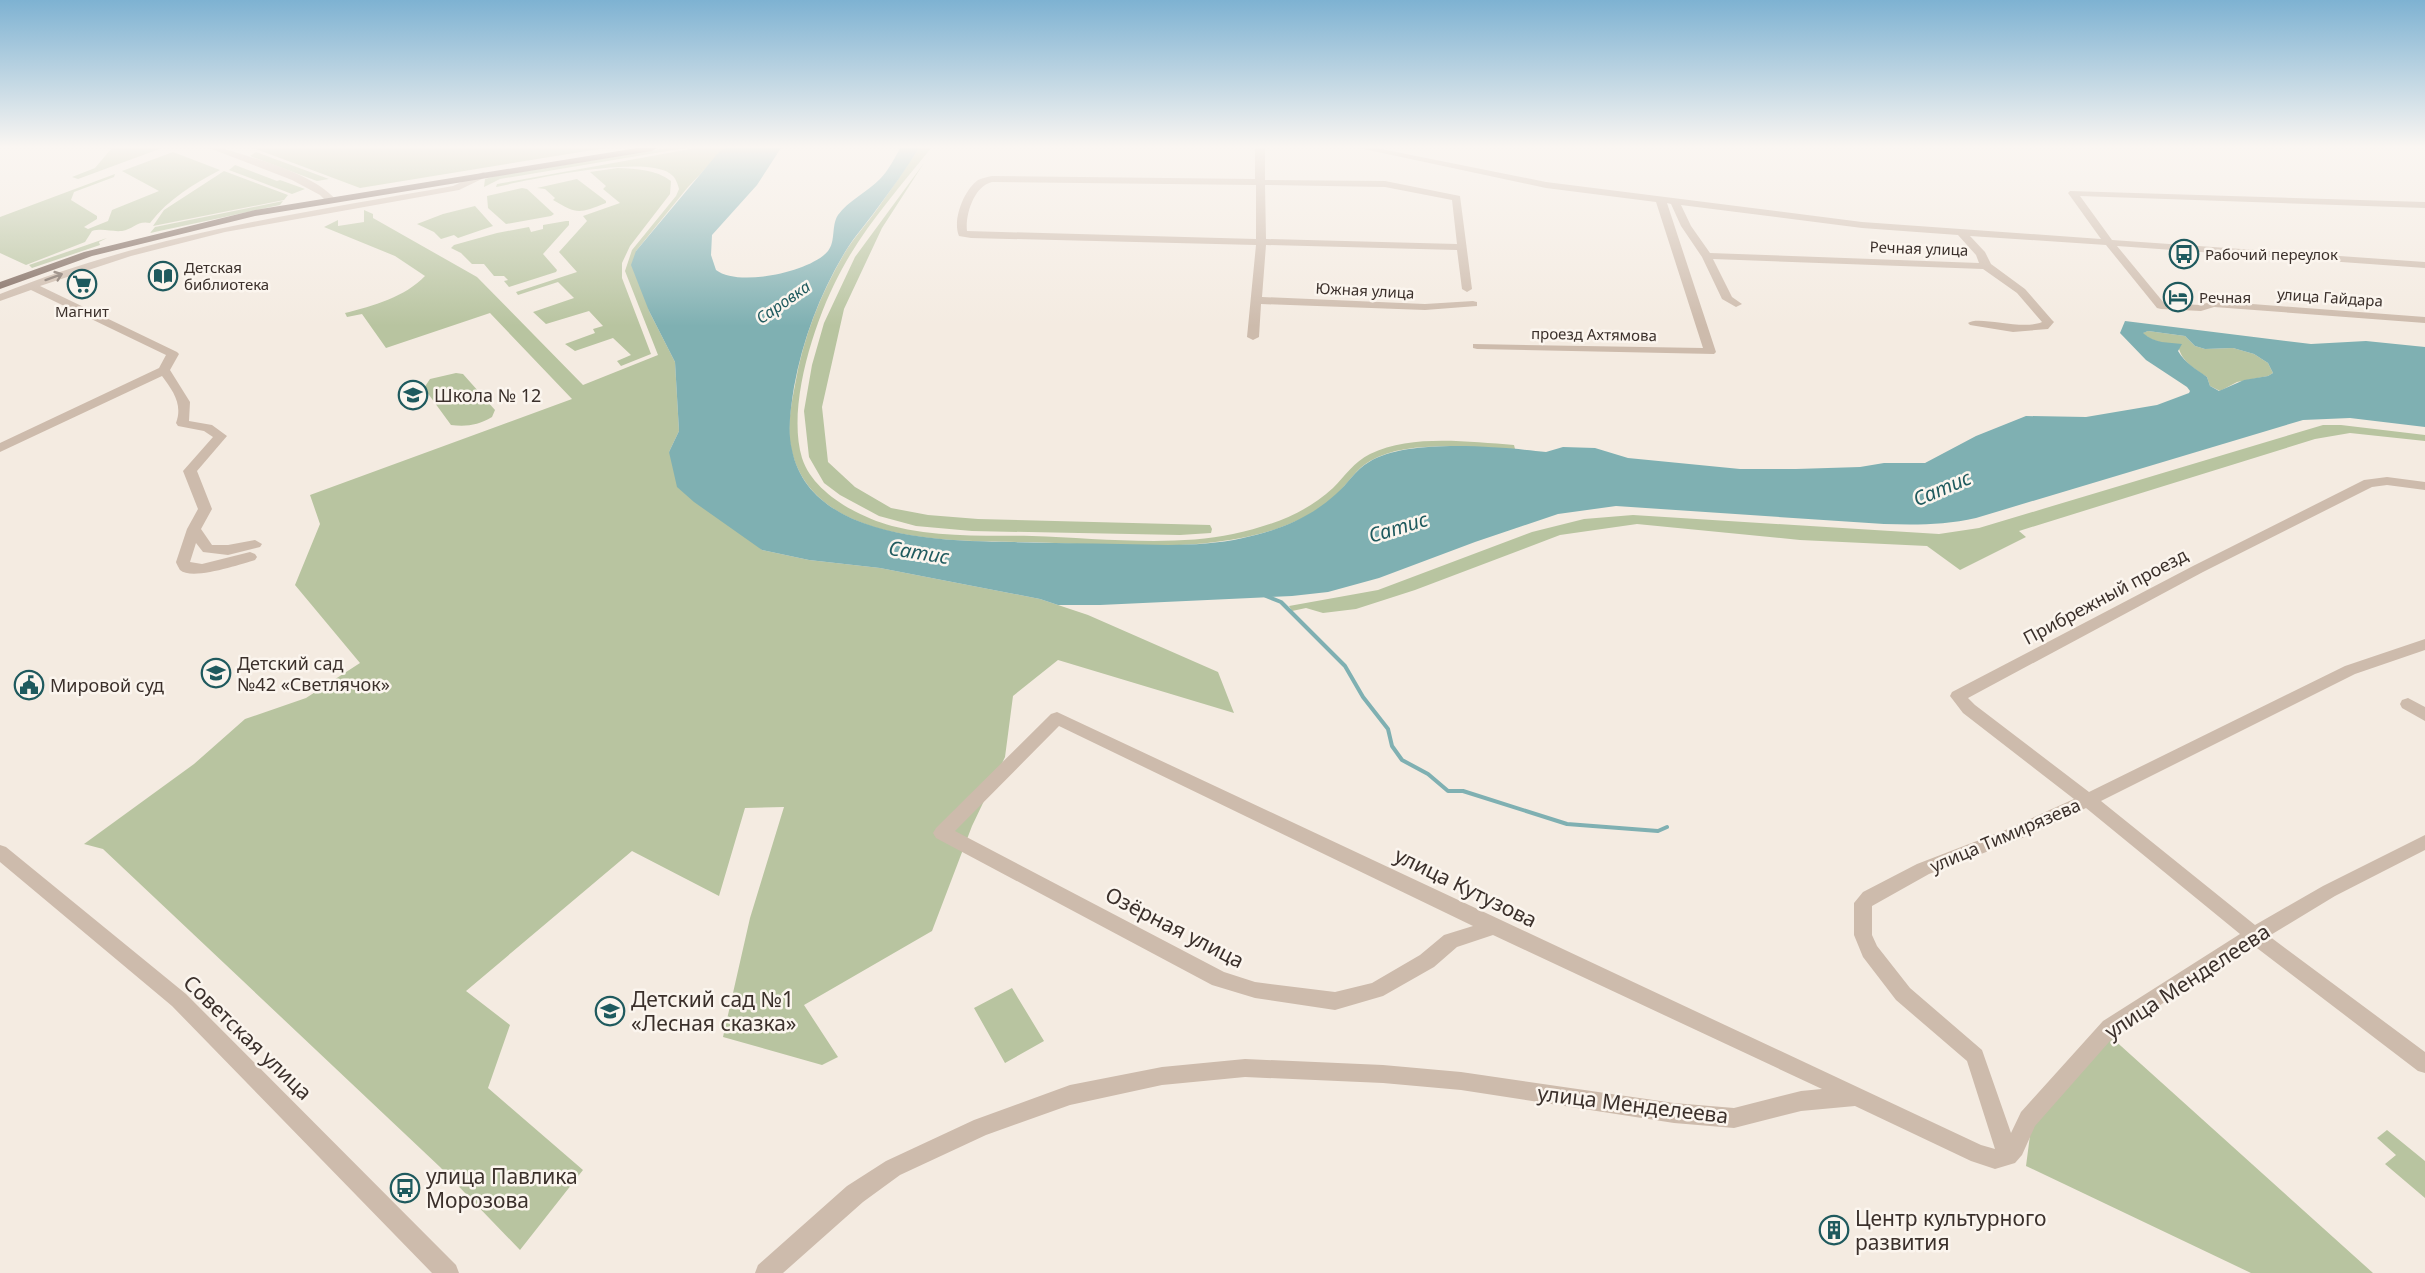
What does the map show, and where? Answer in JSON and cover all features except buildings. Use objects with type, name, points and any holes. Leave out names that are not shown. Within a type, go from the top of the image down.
[{"type":"main road","points":[[0,286],[52,266],[147,238],[288,207]]},
{"type":"street","points":[[0,298],[30,285],[147,248],[258,222],[343,207]]},
{"type":"street","points":[[967,207],[960,229],[963,234],[1462,247]]},
{"type":"street","points":[[1253,337],[1261,243],[1260,207]]},
{"type":"street","points":[[1458,207],[1467,289]]},
{"type":"street","name":"проезд Ахтямова","points":[[1478,346],[1710,352],[1663,207]]},
{"type":"street","points":[[1677,207],[1700,249],[1707,255],[1728,299],[1736,304]]},
{"type":"street","points":[[1719,207],[1888,228],[2425,264]]},
{"type":"street","points":[[2083,207],[2110,244]]},
{"type":"street","points":[[1963,234],[1981,254],[1986,266],[2021,291],[2048,322],[2047,325],[2013,329],[1974,323]]},
{"type":"street","name":"улица Гайдара","points":[[2110,244],[2161,306],[2201,308],[2219,305],[2425,320]]},
{"type":"street","name":"Речная улица","points":[[1707,255],[1986,266]]},
{"type":"street","points":[[0,448],[164,370],[173,354],[30,285]]},
{"type":"street","name":"Южная улица","points":[[1255,300],[1425,308],[1473,304]]},
{"type":"street","points":[[164,370],[185,403],[186,417],[182,423],[208,428],[220,436],[190,471],[205,509],[194,529],[183,562],[186,568],[202,568],[252,550],[208,549],[194,529]]},
{"type":"street","name":"Прибрежный проезд","points":[[2088,800],[1970,709],[1958,696],[2198,569],[2369,483],[2387,482],[2425,486]]},
{"type":"street","name":"улица Тимирязева","points":[[2008,1156],[1975,1056],[1903,994],[1875,958],[1863,935],[1861,920],[1863,903],[1869,897],[1923,869],[2014,834],[2088,800],[2350,670],[2425,644]]},
{"type":"street","points":[[2408,704],[2425,715]]},
{"type":"street","name":"Озёрная улица","points":[[1057,718],[942,833],[1219,979],[1255,990],[1335,1001],[1376,990],[1427,961],[1451,941],[1494,927]]},
{"type":"street","name":"улица Кутузова","points":[[1057,718],[1494,927],[1780,1058],[1856,1096]]},
{"type":"street","points":[[2088,800],[2254,935],[2425,1064]]},
{"type":"street","name":"улица Менделеева","points":[[2008,1156],[2015,1148],[2028,1119],[2110,1027],[2254,935],[2329,891],[2425,842]]},
{"type":"street","name":"Советская улица","points":[[0,852],[179,1000],[448,1273]]},
{"type":"street","name":"улица Менделеева","points":[[766,1273],[855,1194],[894,1168],[981,1127],[1070,1095],[1162,1076],[1245,1068],[1383,1074],[1461,1081],[1674,1113],[1734,1118],[1801,1101],[1856,1096]]},
{"type":"street","points":[[1856,1096],[1978,1154],[1995,1159],[2008,1156]]},
{"type":"green space","points":[[26,207],[83,207],[97,216],[97,219],[84,227],[88,229],[108,221],[112,210],[118,207],[164,207],[150,223],[142,223],[122,231],[92,231],[85,242],[26,265],[0,253],[0,217]]},
{"type":"green space","points":[[168,207],[247,207],[153,226]]},
{"type":"green space","points":[[251,207],[269,207],[150,233],[155,227]]},
{"type":"green space","points":[[476,207],[493,226],[458,238],[454,235],[441,239],[434,232],[417,224],[443,214]]},
{"type":"green space","points":[[547,207],[554,214],[506,224],[488,208]]},
{"type":"green space","points":[[566,207],[594,207],[583,211]]},
{"type":"green space","points":[[607,207],[660,207],[630,246],[622,263],[622,278],[651,354],[621,366],[617,361],[631,355],[613,338],[575,351],[565,344],[595,333],[593,329],[603,326],[589,311],[546,324],[533,312],[574,298],[558,282],[518,295],[516,292],[577,272],[559,252],[587,221],[583,216]]},
{"type":"green space","points":[[667,207],[671,207],[636,251],[649,311],[675,362],[679,431],[669,452],[762,550],[809,560],[880,568],[1040,599],[1088,615],[1218,672],[1234,713],[1058,660],[1013,696],[1005,757],[972,826],[932,931],[804,1005],[838,1057],[822,1065],[723,1037],[750,918],[784,807],[745,808],[719,896],[632,851],[466,991],[510,1025],[488,1088],[583,1170],[520,1250],[440,1167],[103,849],[84,844],[194,764],[245,719],[306,698],[360,663],[295,585],[320,524],[310,495],[572,399],[490,313],[386,348],[362,314],[347,317],[345,313],[398,295],[425,276],[395,256],[324,227],[338,220],[338,226],[364,222],[364,210],[373,214],[373,218],[477,277],[583,385],[658,355],[625,271],[632,250]]},
{"type":"green space","points":[[883,207],[861,237],[832,288],[814,335],[801,387],[798,437],[802,458],[816,482],[839,502],[879,522],[909,530],[979,536],[1133,541],[1210,538],[1260,527],[1299,512],[1333,488],[1359,461],[1386,448],[1422,442],[1459,441],[1514,445],[1515,449],[1441,446],[1421,447],[1385,454],[1365,464],[1330,501],[1301,519],[1259,534],[1199,544],[1138,546],[955,540],[920,537],[854,520],[827,504],[805,482],[792,452],[789,427],[798,368],[827,285],[848,248],[878,208]]},
{"type":"green space","points":[[891,207],[895,207],[882,228],[844,309],[822,407],[828,462],[855,487],[891,508],[928,515],[978,519],[1210,525],[1211,533],[1180,535],[972,531],[916,526],[879,516],[840,495],[824,483],[809,457],[804,411],[812,365],[824,323],[855,257]]},
{"type":"green space","points":[[569,221],[569,225],[543,254],[557,270],[556,272],[509,287],[504,281],[508,280],[504,276],[494,276],[484,264],[472,264],[461,253],[451,248],[454,245],[497,233],[529,227],[531,232],[543,229],[543,225]]},
{"type":"green space","points":[[107,238],[99,242],[100,245],[32,268],[29,265]]},
{"type":"green space","points":[[2148,331],[2185,336],[2195,346],[2205,349],[2233,348],[2254,354],[2268,363],[2273,373],[2237,382],[2220,391],[2210,386],[2207,377],[2184,359],[2178,344],[2150,339],[2142,333]]},
{"type":"green space","points":[[456,373],[463,374],[495,410],[492,417],[472,425],[451,425],[424,388],[430,379]]},
{"type":"green space","points":[[2323,425],[2425,435],[2425,441],[2350,433],[2315,439],[2019,531],[2026,537],[1960,570],[1927,546],[1800,540],[1637,524],[1560,535],[1415,590],[1356,609],[1323,613],[1306,608],[1292,611],[1289,606],[1378,590],[1532,532],[1584,519],[1633,515],[1939,534],[1979,528]]},
{"type":"green space","points":[[1012,988],[1044,1041],[1005,1063],[974,1008]]},
{"type":"green space","points":[[2111,1037],[2373,1273],[2251,1273],[2026,1166],[2032,1120]]},
{"type":"green space","points":[[2387,1130],[2425,1161],[2425,1198],[2385,1164],[2396,1155],[2377,1138]]},
{"type":"water","points":[[673,207],[737,207],[712,235],[711,255],[716,270],[727,275],[741,277],[775,275],[807,265],[828,251],[832,243],[836,219],[845,207],[878,207],[836,268],[814,317],[802,351],[794,387],[790,427],[792,450],[804,479],[824,502],[851,518],[882,529],[950,540],[1152,545],[1228,541],[1268,532],[1304,517],[1326,502],[1369,462],[1386,454],[1430,447],[1505,448],[1546,452],[1563,447],[1595,448],[1628,458],[1740,469],[1860,467],[1884,463],[1925,463],[1976,436],[2026,416],[2086,417],[2157,405],[2189,393],[2187,387],[2146,360],[2120,333],[2125,321],[2311,344],[2366,341],[2425,347],[2425,427],[2350,418],[2303,420],[1976,518],[1953,522],[1884,524],[1616,506],[1558,514],[1379,578],[1328,592],[1292,596],[1058,605],[1040,599],[880,568],[809,560],[762,550],[694,502],[677,487],[669,452],[679,431],[675,362],[649,311],[631,265],[636,251]],"holes":[[[2148,331],[2185,336],[2195,346],[2205,349],[2233,348],[2254,354],[2268,363],[2273,373],[2244,380],[2219,391],[2210,386],[2207,377],[2191,366],[2181,355],[2178,351],[2182,344],[2157,341],[2143,333]]]},
{"type":"waterway","points":[[1266,596],[1281,602],[1345,666],[1363,697],[1388,729],[1392,746],[1402,760],[1428,774],[1448,791],[1463,791],[1567,824],[1658,831],[1667,827]]},
{"type":"place","name":"Рабочий переулок","points":[[2184,254]]},
{"type":"place","name":"Детская библиотека","points":[[163,276]]},
{"type":"place","name":"Магнит","points":[[82,284]]},
{"type":"place","name":"Речная","points":[[2178,297]]},
{"type":"place","name":"Школа № 12","points":[[413,395]]},
{"type":"place","name":"Детский сад №42 «Светлячок»","points":[[216,673]]},
{"type":"place","name":"Мировой суд","points":[[29,685]]},
{"type":"place","name":"Детский сад №1 «Лесная сказка»","points":[[610,1011]]},
{"type":"place","name":"улица Павлика Морозова","points":[[405,1188]]},
{"type":"place","name":"Центр культурного развития","points":[[1834,1230]]},
{"type":"water label","name":"Саровка","points":[[783,302]]},
{"type":"water label","name":"Сатис","points":[[1942,488]]},
{"type":"water label","name":"Сатис","points":[[1398,527]]},
{"type":"water label","name":"Сатис","points":[[919,552]]}]
